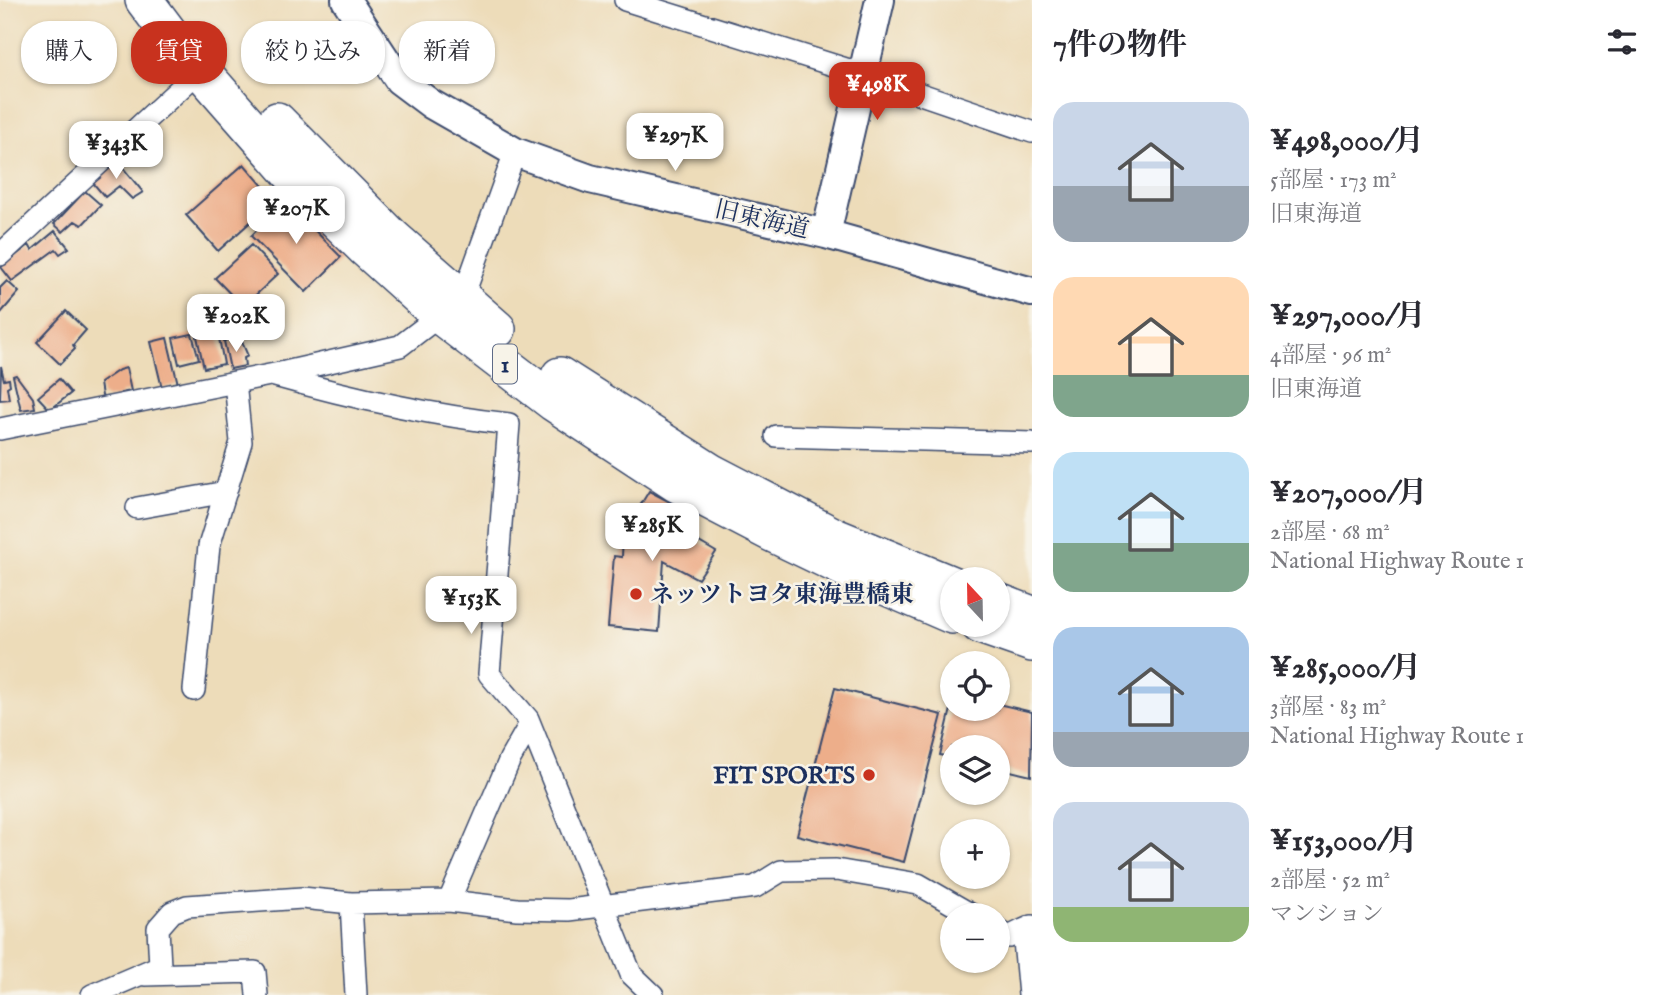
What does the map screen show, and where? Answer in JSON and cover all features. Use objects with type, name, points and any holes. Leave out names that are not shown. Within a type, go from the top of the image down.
[{"type":"highway","name":"1","points":[[144,0],[161,21]]},
{"type":"highway","name":"1","points":[[175,0],[292,139],[393,238],[449,306],[553,401],[677,483],[821,557],[940,610]]},
{"type":"highway","name":"1","points":[[212,84],[303,187],[366,249],[449,306],[712,473],[835,537],[940,580]]},
{"type":"highway","points":[[1010,607],[1032,615]]},
{"type":"highway","points":[[1010,635],[1032,643]]},
{"type":"street","name":"旧東海道","points":[[346,0],[399,80],[431,104],[515,152],[590,179],[826,234],[1032,292]]},
{"type":"street","points":[[625,0],[862,74],[1032,132]]},
{"type":"street","points":[[826,234],[880,0]]},
{"type":"street","points":[[0,255],[185,84]]},
{"type":"street","points":[[0,429],[271,375],[400,346],[449,306],[515,152]]},
{"type":"street","points":[[271,375],[389,405],[459,419],[509,424],[489,674],[530,724],[631,974],[653,995]]},
{"type":"street","points":[[194,690],[209,546],[241,442],[235,382]]},
{"type":"street","points":[[776,436],[1032,443]]},
{"type":"street","points":[[137,508],[226,492]]},
{"type":"street","points":[[449,901],[510,759],[530,724]]},
{"type":"street","points":[[92,995],[160,966],[158,928],[173,912],[187,906],[302,898],[351,903],[449,901],[517,909],[569,909],[755,887],[781,872],[836,870],[918,884],[951,903]]},
{"type":"street","points":[[351,903],[356,995]]},
{"type":"street","points":[[1010,937],[1028,928],[1029,995]]},
{"type":"street","points":[[139,975],[255,972],[257,995]]},
{"type":"building","points":[[106,163],[111,168],[119,163],[143,192],[132,199],[119,186],[105,197],[93,183],[101,177],[97,171]]},
{"type":"building","points":[[244,164],[275,200],[218,251],[186,215]]},
{"type":"building","points":[[85,191],[101,205],[82,225],[75,221],[63,232],[54,224]]},
{"type":"building","points":[[286,201],[341,257],[306,292],[251,236]]},
{"type":"building","points":[[55,231],[69,248],[60,254],[56,249],[12,281],[1,267],[29,245],[32,250]]},
{"type":"building","points":[[251,245],[278,274],[243,307],[215,278]]},
{"type":"building","points":[[7,281],[19,292],[0,314],[0,288]]},
{"type":"building","points":[[66,311],[86,330],[73,345],[75,349],[60,364],[37,342]]},
{"type":"building","points":[[211,329],[218,333],[224,364],[204,368],[196,332]]},
{"type":"building","points":[[192,334],[199,359],[179,364],[173,338]]},
{"type":"building","points":[[167,338],[178,384],[162,388],[151,342]]},
{"type":"building","points":[[229,339],[231,343],[242,342],[248,356],[244,358],[245,366],[230,369],[224,341]]},
{"type":"building","points":[[1,366],[4,380],[9,379],[10,385],[7,387],[9,399],[0,400]]},
{"type":"building","points":[[126,368],[131,391],[107,399],[102,396],[100,383]]},
{"type":"building","points":[[16,375],[33,398],[35,408],[21,410],[13,376]]},
{"type":"building","points":[[59,379],[71,393],[50,410],[38,397]]},
{"type":"building","name":"ネッツトヨタ東海豊橋東","points":[[649,491],[693,514],[682,532],[716,552],[698,579],[664,561],[659,632],[608,627],[614,556],[622,557],[623,534]]},
{"type":"building","name":"FIT SPORTS","points":[[835,688],[940,714],[904,862],[797,835]]},
{"type":"building","points":[[1010,707],[1032,712],[1031,776],[1010,771],[1010,735],[945,735],[948,721],[1010,721]]},
{"type":"place","name":"ネッツトヨタ東海豊橋東","points":[[636,594]]},
{"type":"place","name":"FIT SPORTS","points":[[869,775]]}]
